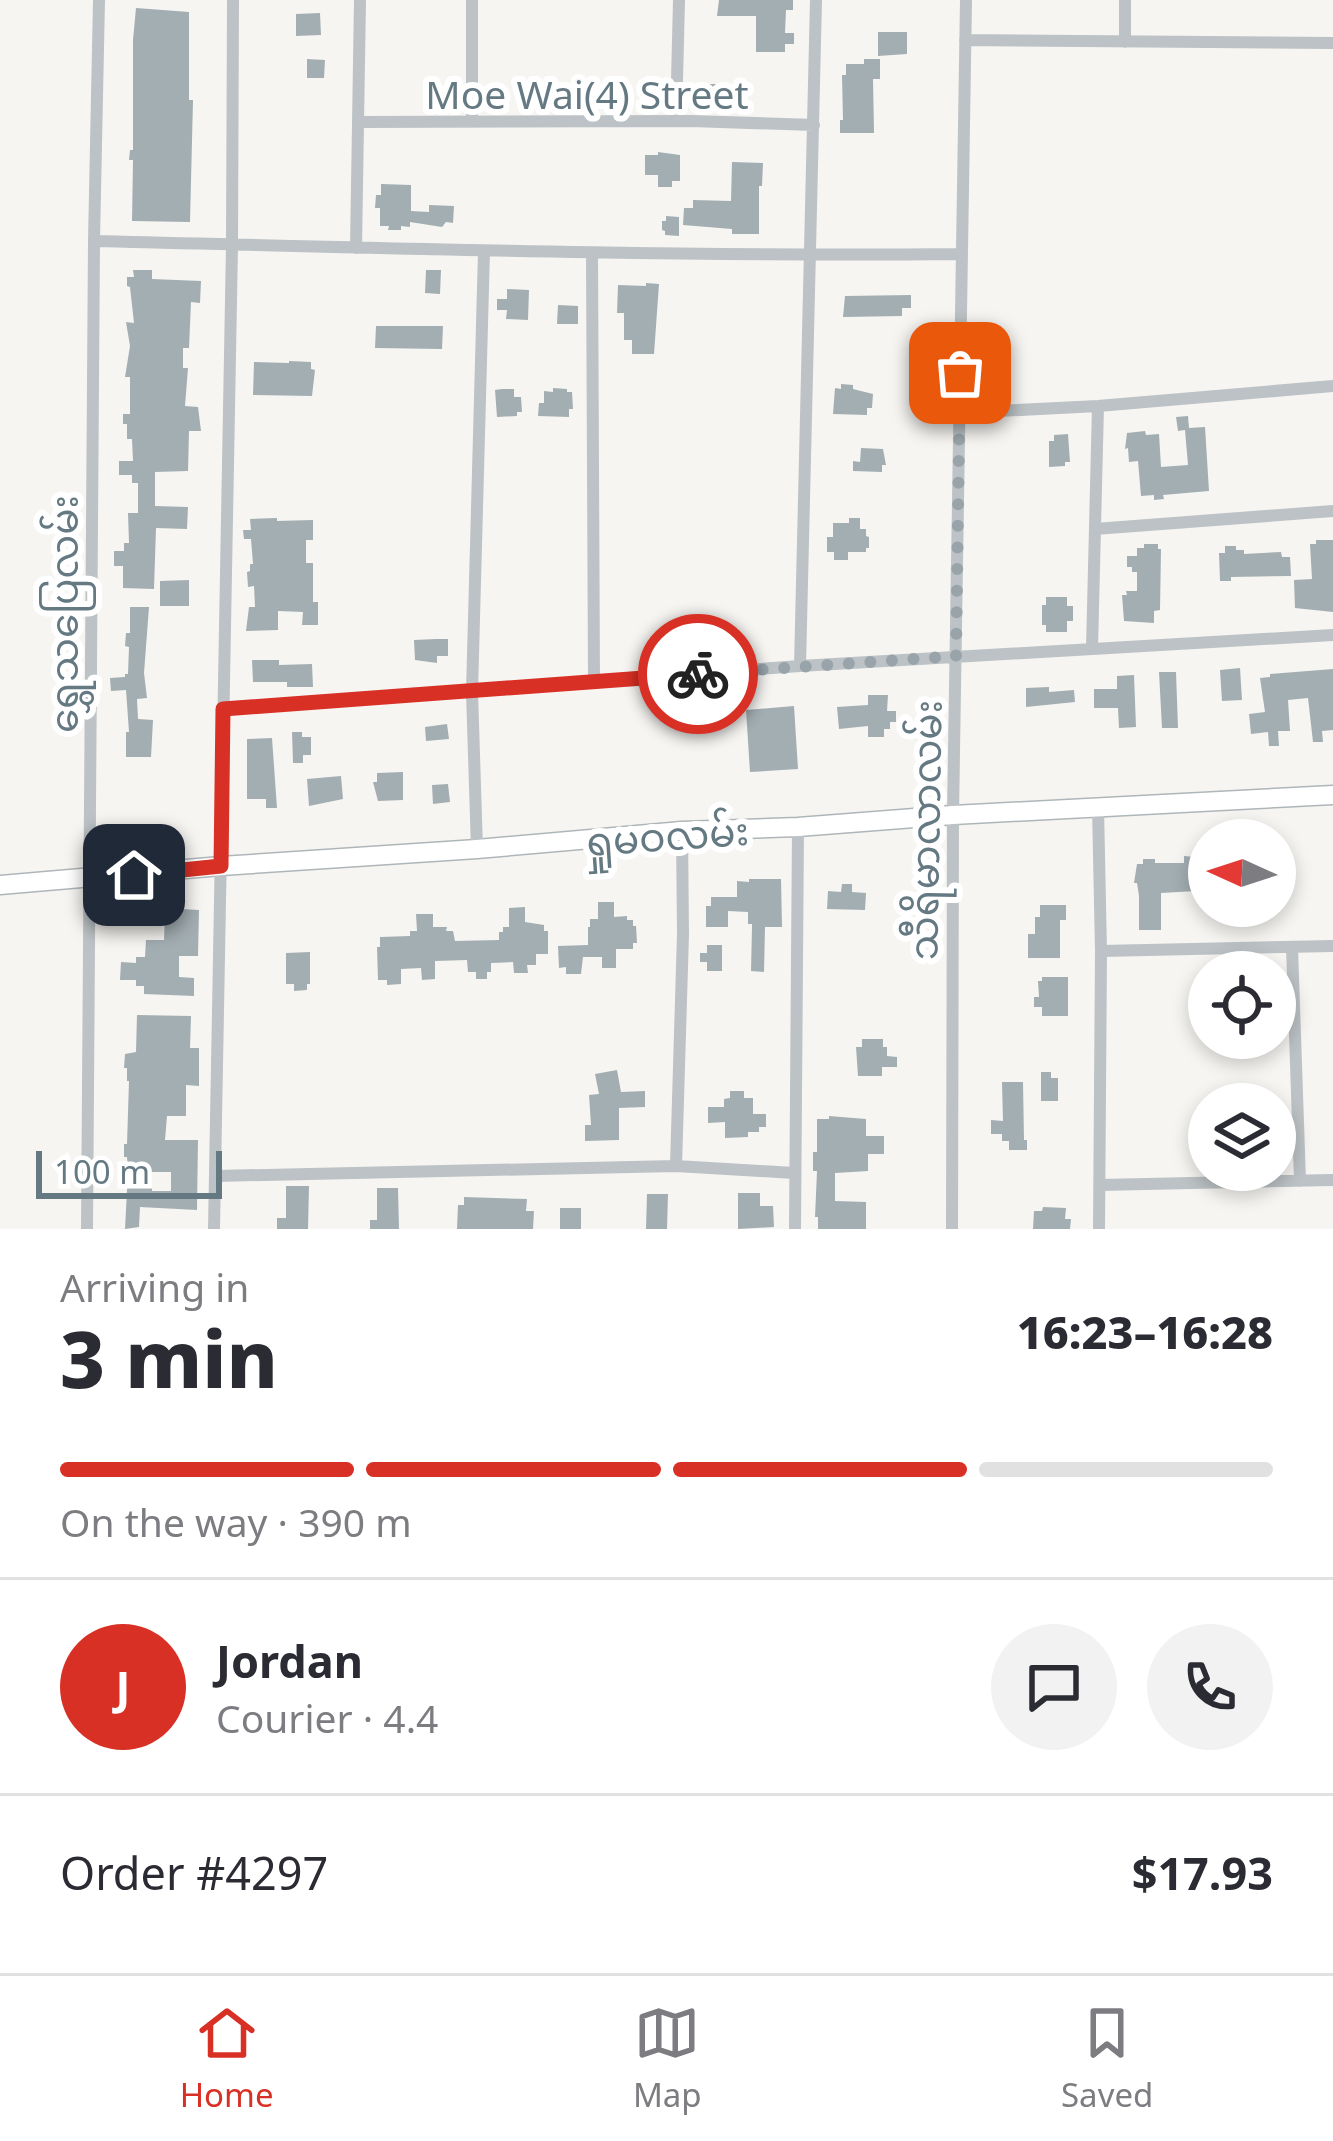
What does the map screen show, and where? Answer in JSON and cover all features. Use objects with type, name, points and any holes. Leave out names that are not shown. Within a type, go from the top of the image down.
[{"type":"street","name":"ရွှေသပြေလမ်း","points":[[87,1229],[100,0]]},
{"type":"street","points":[[214,1229],[233,0]]},
{"type":"street","points":[[356,248],[360,0]]},
{"type":"street","points":[[472,0],[472,122]]},
{"type":"street","points":[[676,121],[679,0]]},
{"type":"street","points":[[800,666],[817,0]]},
{"type":"street","name":"သီရိမာလာလမ်း","points":[[952,1229],[952,815],[965,0]]},
{"type":"street","points":[[1125,0],[1125,42]]},
{"type":"street","points":[[965,40],[1333,44]]},
{"type":"street","name":"Moe Wai(4) Street","points":[[359,122],[814,125]]},
{"type":"street","points":[[94,241],[592,253],[962,254]]},
{"type":"street","points":[[477,849],[472,692],[484,251]]},
{"type":"street","points":[[592,253],[594,682]]},
{"type":"street","points":[[959,413],[1333,386]]},
{"type":"street","points":[[1092,649],[1098,406]]},
{"type":"street","points":[[1095,529],[1333,511]]},
{"type":"street","points":[[223,709],[800,666],[1333,635]]},
{"type":"street","name":"ရှုမဝလမ်း","points":[[0,885],[682,831],[1333,795]]},
{"type":"street","points":[[1098,806],[1099,1229]]},
{"type":"street","points":[[795,1229],[798,827]]},
{"type":"street","points":[[676,1166],[682,831]]},
{"type":"street","points":[[1101,951],[1333,946]]},
{"type":"street","points":[[1292,947],[1300,1181]]},
{"type":"street","points":[[215,1176],[676,1166],[794,1172]]},
{"type":"street","points":[[1100,1186],[1333,1180]]},
{"type":"building","points":[[719,0],[793,0],[793,10],[786,10],[785,33],[794,33],[794,44],[785,44],[785,52],[756,52],[756,16],[717,16]]},
{"type":"building","points":[[136,8],[189,12],[190,222],[132,221],[133,160],[129,160]]},
{"type":"building","points":[[320,13],[321,35],[296,36],[296,14]]},
{"type":"building","points":[[878,32],[907,32],[907,54],[878,56]]},
{"type":"building","points":[[307,59],[325,60],[324,78],[307,78]]},
{"type":"building","points":[[864,59],[880,59],[880,79],[873,79],[874,133],[840,133],[842,75],[846,75],[846,64],[864,64]]},
{"type":"building","points":[[708,84],[743,84],[743,112],[708,111]]},
{"type":"building","points":[[645,155],[680,155],[680,181],[672,181],[672,187],[658,187],[658,175],[645,175]]},
{"type":"building","points":[[732,162],[763,163],[759,234],[683,225],[684,208],[693,208],[693,200],[731,201]]},
{"type":"building","points":[[381,184],[411,185],[411,211],[429,212],[429,205],[454,206],[453,223],[442,227],[410,222],[410,227],[401,226],[401,230],[380,226],[380,208],[375,208]]},
{"type":"building","points":[[666,216],[679,217],[679,236],[665,235],[662,221]]},
{"type":"building","points":[[133,270],[152,270],[152,279],[201,281],[200,303],[191,302],[183,368],[188,368],[185,406],[198,407],[201,431],[189,431],[188,471],[155,472],[155,506],[188,507],[187,529],[156,528],[154,589],[123,588],[123,566],[114,566],[114,551],[124,551],[124,543],[129,543],[128,513],[138,513],[138,483],[132,483],[132,475],[119,475],[119,461],[133,461],[132,439],[127,439],[123,414],[130,414],[126,322],[134,323],[127,286]]},
{"type":"building","points":[[426,270],[441,270],[440,294],[425,293]]},
{"type":"building","points":[[659,284],[654,354],[632,354],[632,340],[624,340],[624,313],[617,313],[618,285]]},
{"type":"building","points":[[507,289],[529,290],[528,320],[506,319],[507,310],[497,310],[497,299],[507,299]]},
{"type":"building","points":[[911,295],[911,308],[902,308],[902,316],[843,317],[845,296]]},
{"type":"building","points":[[558,305],[578,306],[578,324],[557,324]]},
{"type":"building","points":[[376,326],[443,326],[442,349],[375,348]]},
{"type":"building","points":[[254,362],[311,362],[315,370],[312,396],[253,395]]},
{"type":"building","points":[[841,384],[873,394],[867,415],[833,414],[835,388],[841,389]]},
{"type":"building","points":[[553,388],[572,392],[569,417],[538,416],[544,391],[553,392]]},
{"type":"building","points":[[514,389],[514,397],[521,397],[522,412],[497,417],[495,390]]},
{"type":"building","points":[[1188,416],[1189,428],[1205,427],[1209,491],[1154,500],[1154,495],[1141,496],[1138,461],[1129,462],[1125,449],[1127,433],[1159,434],[1161,467],[1188,465],[1185,430],[1178,431],[1176,417]]},
{"type":"building","points":[[1068,434],[1070,462],[1049,467],[1049,441],[1054,441],[1054,435]]},
{"type":"building","points":[[861,448],[883,449],[886,465],[882,472],[853,471],[853,461],[860,462]]},
{"type":"building","points":[[849,518],[860,518],[869,548],[848,552],[848,560],[834,560],[834,552],[827,552],[827,537],[833,537],[833,523],[849,523]]},
{"type":"building","points":[[250,519],[313,520],[313,540],[306,540],[306,563],[313,563],[318,625],[302,625],[303,612],[278,611],[278,630],[246,631],[249,607],[255,607],[254,586],[248,587],[247,572],[253,564],[251,539],[244,539],[243,530],[251,530]]},
{"type":"building","points":[[1333,540],[1333,612],[1295,608],[1294,580],[1312,579],[1310,544]]},
{"type":"building","points":[[1158,544],[1161,549],[1160,610],[1154,611],[1154,623],[1124,621],[1122,595],[1137,591],[1137,572],[1127,567],[1127,556],[1137,556],[1137,548]]},
{"type":"building","points":[[1225,546],[1236,546],[1244,554],[1281,552],[1282,557],[1290,557],[1291,576],[1220,581],[1219,553],[1225,553]]},
{"type":"building","points":[[189,580],[189,606],[160,606],[160,581]]},
{"type":"building","points":[[1046,597],[1067,597],[1067,606],[1073,606],[1067,632],[1046,632],[1042,605]]},
{"type":"building","points":[[130,607],[149,607],[147,698],[137,699],[138,719],[153,720],[151,757],[126,757],[126,690],[111,691],[110,678],[128,674],[129,647],[125,646]]},
{"type":"building","points":[[448,639],[448,656],[437,656],[437,663],[415,660],[414,640]]},
{"type":"building","points":[[252,660],[312,664],[313,687],[253,682]]},
{"type":"building","points":[[1240,668],[1242,700],[1222,701],[1220,670]]},
{"type":"building","points":[[1333,669],[1333,730],[1322,731],[1323,742],[1313,742],[1308,698],[1288,700],[1290,731],[1278,731],[1279,746],[1269,746],[1268,732],[1251,734],[1249,714],[1265,712],[1260,678]]},
{"type":"building","points":[[1159,672],[1176,672],[1178,728],[1162,728]]},
{"type":"building","points":[[1134,675],[1136,727],[1119,728],[1118,708],[1094,708],[1094,689],[1117,689],[1117,676]]},
{"type":"building","points":[[1049,687],[1049,692],[1074,690],[1075,702],[1026,707],[1026,688]]},
{"type":"building","points":[[868,695],[888,695],[887,711],[896,711],[896,722],[884,729],[884,737],[868,737],[868,726],[839,729],[837,707],[868,705]]},
{"type":"building","points":[[794,706],[798,769],[750,772],[746,710]]},
{"type":"building","points":[[447,724],[449,739],[426,741],[425,727]]},
{"type":"building","points":[[292,732],[311,737],[311,755],[303,755],[303,763],[293,763]]},
{"type":"building","points":[[272,738],[277,808],[266,808],[266,799],[247,799],[247,739]]},
{"type":"building","points":[[403,772],[403,800],[378,801],[373,782],[377,782],[377,773]]},
{"type":"building","points":[[341,776],[343,799],[309,806],[307,779]]},
{"type":"building","points":[[448,784],[450,802],[433,804],[432,785]]},
{"type":"building","points":[[1184,856],[1188,856],[1188,891],[1161,893],[1161,930],[1139,930],[1137,864],[1143,864],[1143,859],[1184,863]]},
{"type":"building","points":[[781,879],[782,927],[765,927],[764,972],[751,971],[748,912],[728,911],[728,927],[706,927],[711,897],[737,897],[737,881]]},
{"type":"building","points":[[842,884],[852,884],[852,892],[866,893],[865,910],[827,909],[828,891],[841,892]]},
{"type":"building","points":[[598,902],[614,902],[614,917],[633,920],[637,943],[633,949],[616,949],[616,968],[602,968],[602,957],[583,957],[581,974],[566,974],[566,967],[559,968],[558,946],[588,945],[588,927],[590,919],[598,919]]},
{"type":"building","points":[[1040,905],[1066,905],[1066,920],[1060,920],[1060,958],[1028,958],[1028,934],[1035,934]]},
{"type":"building","points":[[525,907],[525,922],[544,925],[548,931],[548,954],[536,954],[536,965],[527,965],[528,973],[514,973],[513,962],[491,963],[487,979],[476,979],[476,972],[468,972],[467,960],[435,961],[435,979],[422,980],[421,968],[401,969],[401,984],[378,980],[380,937],[410,936],[410,931],[417,931],[416,914],[433,914],[433,927],[447,927],[455,941],[499,940],[499,932],[509,927],[509,908]]},
{"type":"building","points":[[182,909],[199,910],[198,956],[179,956],[179,977],[194,978],[194,996],[144,994],[144,986],[136,986],[136,980],[120,980],[121,962],[136,963],[136,957],[145,957],[146,940],[164,940],[165,914],[182,914]]},
{"type":"building","points":[[707,945],[722,945],[722,971],[707,971],[707,962],[700,962]]},
{"type":"building","points":[[310,952],[310,984],[307,990],[294,991],[294,984],[286,984],[286,953]]},
{"type":"building","points":[[1042,977],[1068,977],[1068,1016],[1042,1016],[1042,1007],[1034,1007]]},
{"type":"building","points":[[137,1015],[191,1016],[190,1048],[199,1048],[199,1086],[186,1085],[186,1116],[167,1116],[165,1140],[198,1140],[197,1210],[140,1207],[139,1227],[125,1229],[129,1081],[124,1068],[125,1054],[136,1052]],"holes":[[[152,1172],[171,1172],[171,1191],[152,1191]]]},
{"type":"building","points":[[862,1039],[883,1039],[887,1056],[897,1057],[897,1067],[882,1067],[882,1076],[858,1076],[856,1047],[862,1047]]},
{"type":"building","points":[[617,1070],[621,1092],[645,1091],[645,1107],[619,1108],[619,1140],[585,1141],[585,1125],[591,1125],[589,1095],[599,1094],[595,1074]]},
{"type":"building","points":[[1041,1072],[1058,1078],[1058,1101],[1041,1101]]},
{"type":"building","points":[[1002,1082],[1023,1082],[1027,1150],[1009,1150],[1009,1141],[1002,1141],[1002,1134],[991,1134],[991,1120],[1003,1121]]},
{"type":"building","points":[[730,1091],[744,1091],[744,1098],[753,1098],[753,1114],[766,1114],[766,1127],[748,1132],[748,1137],[725,1138],[725,1122],[708,1123],[708,1107],[724,1107]]},
{"type":"building","points":[[817,1119],[866,1119],[866,1136],[884,1136],[884,1154],[868,1154],[868,1171],[835,1173],[835,1201],[866,1202],[866,1229],[818,1229],[813,1152],[817,1152]]},
{"type":"building","points":[[286,1186],[309,1186],[308,1229],[277,1229],[277,1218],[286,1218]]},
{"type":"building","points":[[377,1188],[398,1188],[399,1229],[370,1229],[370,1220],[377,1220]]},
{"type":"building","points":[[738,1193],[760,1193],[760,1206],[773,1206],[774,1227],[738,1229]]},
{"type":"building","points":[[647,1194],[668,1194],[667,1229],[646,1229]]},
{"type":"building","points":[[464,1197],[527,1199],[526,1211],[534,1211],[533,1229],[457,1229],[458,1205],[464,1205]]},
{"type":"building","points":[[560,1208],[581,1208],[581,1229],[560,1229]]},
{"type":"building","points":[[1066,1208],[1070,1229],[1033,1229],[1034,1211]]},
{"type":"way so far","points":[[698,674],[956,656],[960,373]]},
{"type":"route","points":[[134,875],[221,866],[223,709],[698,674]]}]
